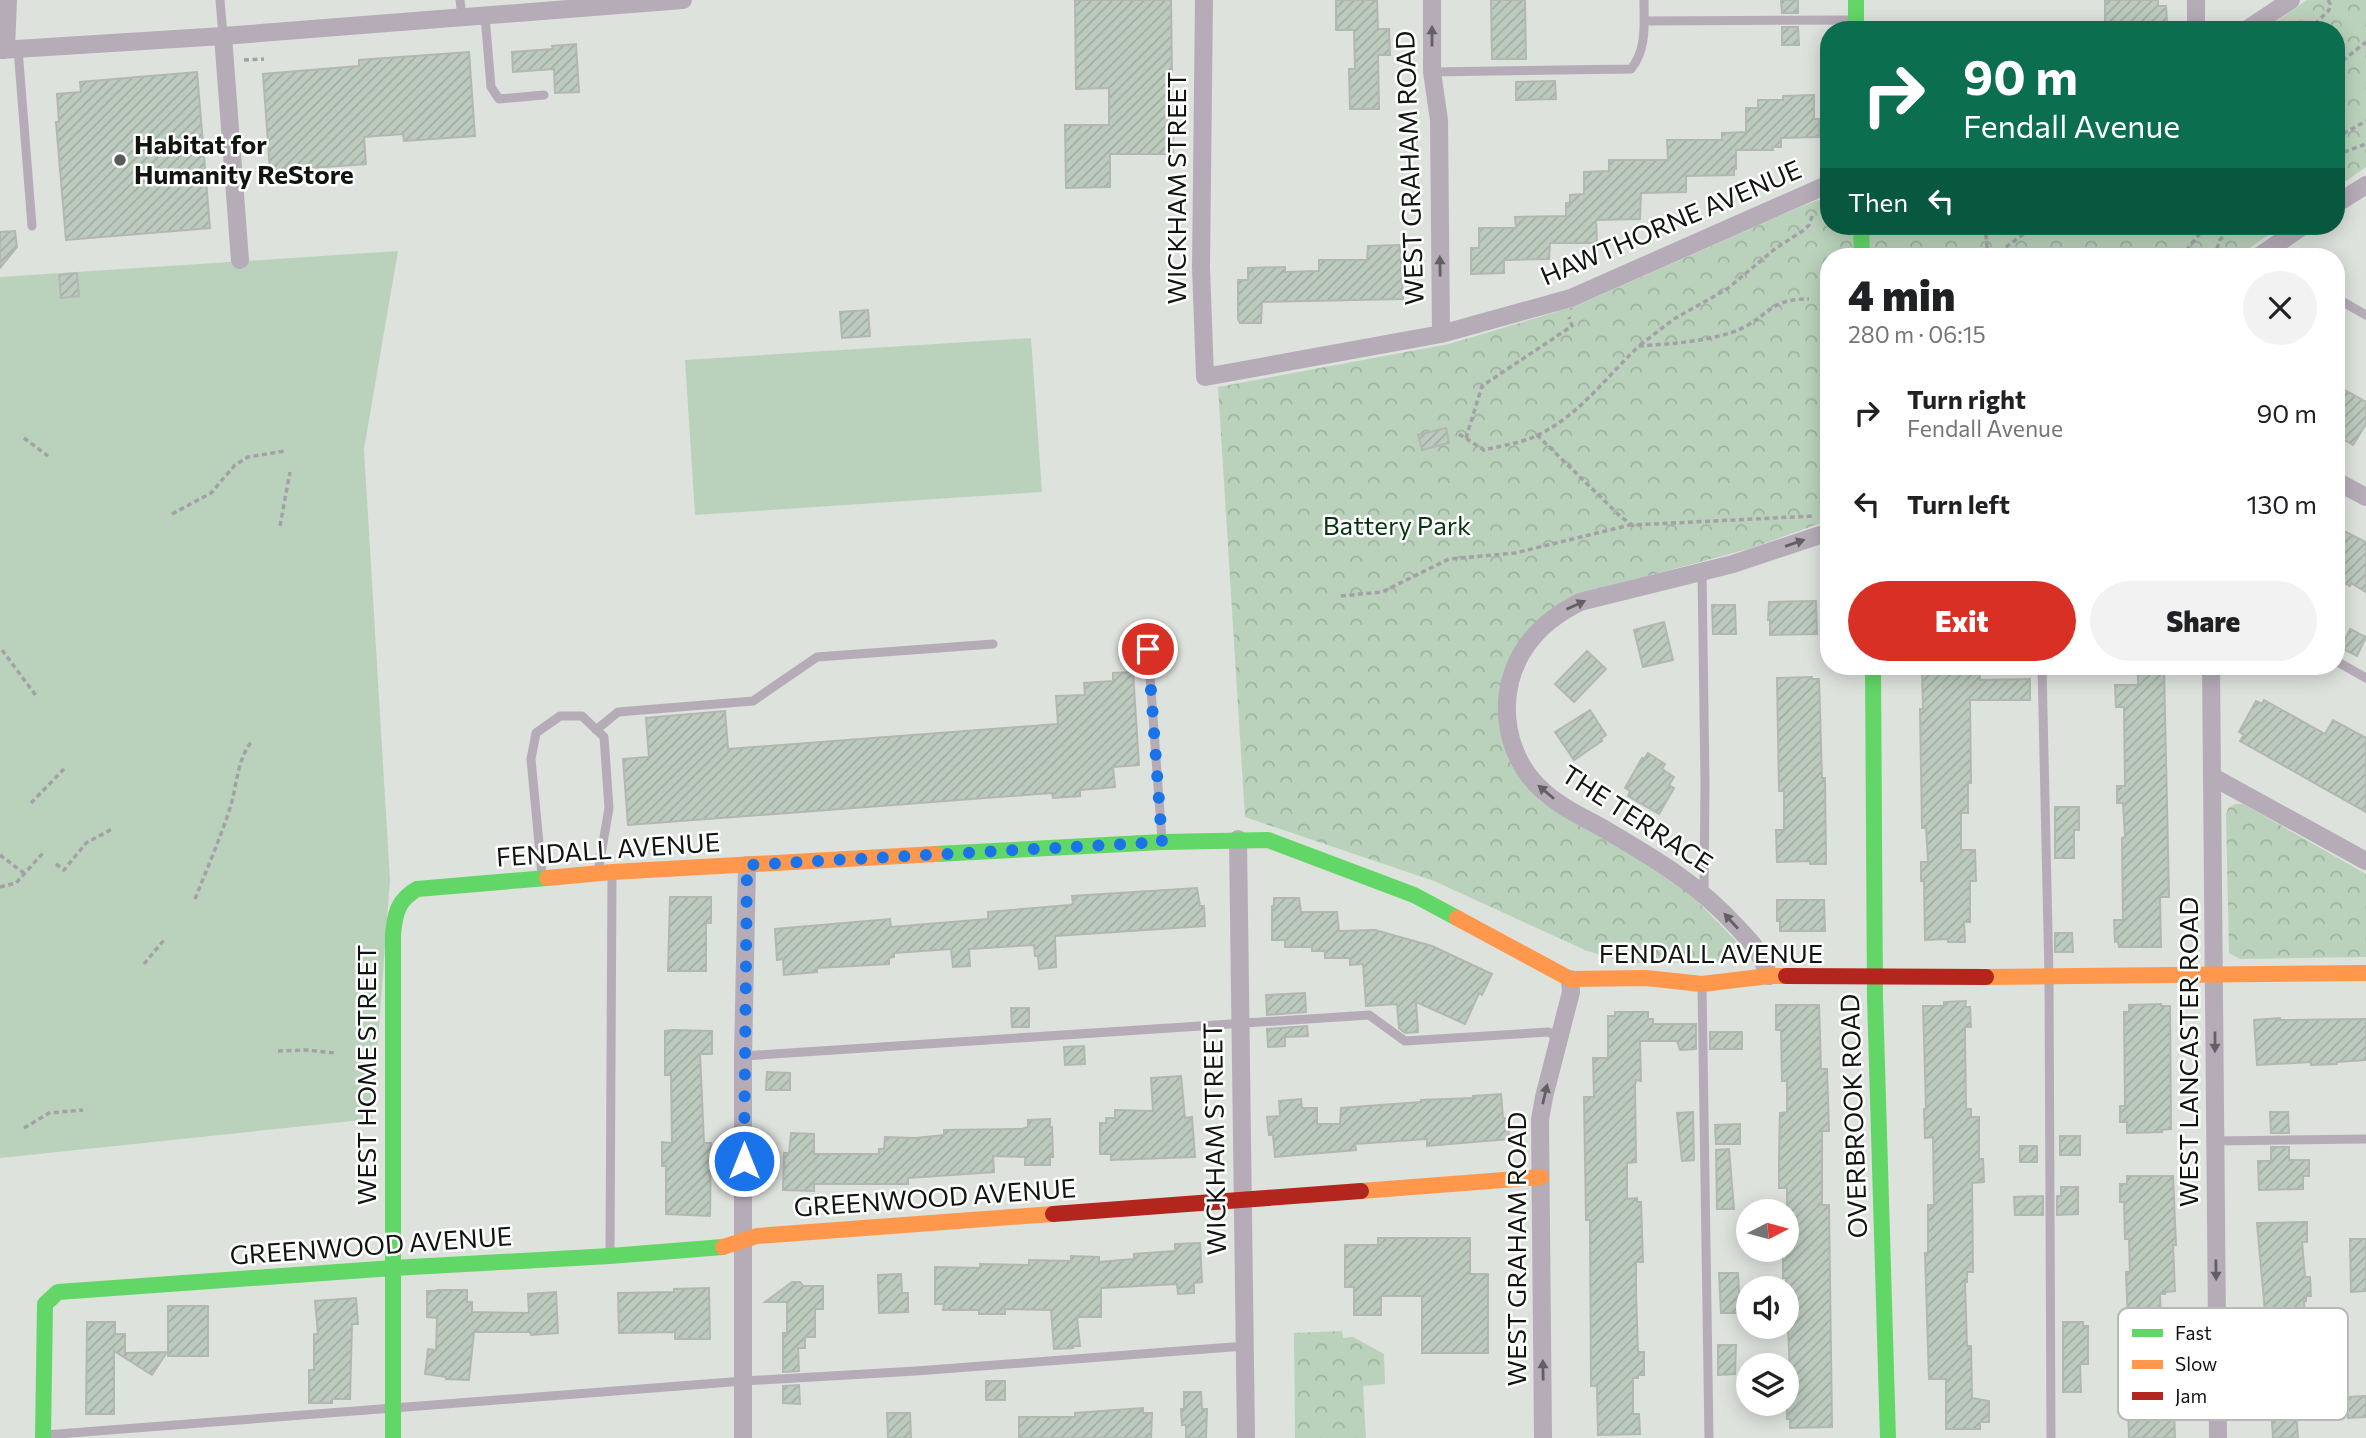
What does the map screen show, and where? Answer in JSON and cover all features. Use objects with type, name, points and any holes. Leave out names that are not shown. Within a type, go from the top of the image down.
[{"type":"street","points":[[8,0],[8,50],[223,36],[461,9],[485,16],[683,0]]},
{"type":"street","name":"WICKHAM STREET","points":[[1204,0],[1201,267],[1205,377]]},
{"type":"street","name":"WEST GRAHAM ROAD","points":[[1432,0],[1432,72],[1439,120],[1441,334]]},
{"type":"street","points":[[1856,0],[1856,21]]},
{"type":"street","points":[[2196,0],[2196,21]]},
{"type":"street","points":[[2260,21],[2291,0]]},
{"type":"street","points":[[223,36],[240,260]]},
{"type":"street","points":[[2345,198],[2366,185]]},
{"type":"street","name":"HAWTHORNE AVENUE","points":[[1205,377],[1441,334],[1572,298],[1820,188]]},
{"type":"street","points":[[2273,248],[2291,235]]},
{"type":"street","points":[[2345,486],[2366,497]]},
{"type":"street","name":"THE TERRACE","points":[[1769,976],[1757,950],[1704,893],[1667,865],[1568,809],[1530,778],[1514,749],[1508,728],[1509,682],[1527,644],[1540,629],[1559,612],[1580,601],[1733,564],[1820,526]]},
{"type":"street","name":"OVERBROOK ROAD","points":[[1873,675],[1875,977],[1888,1438]]},
{"type":"street","name":"WEST LANCASTER ROAD","points":[[2211,675],[2217,1308]]},
{"type":"street","points":[[2213,777],[2366,861]]},
{"type":"street","name":"WICKHAM STREET","points":[[1238,839],[1246,1438]]},
{"type":"street","name":"FENDALL AVENUE","points":[[417,889],[605,873],[1162,842],[1269,840],[1414,895],[1570,979],[1646,978],[1702,984],[1769,976],[2366,973]]},
{"type":"street","points":[[743,1438],[743,1056],[747,865]]},
{"type":"street","name":"WEST HOME STREET","points":[[393,1438],[393,934],[396,909],[404,896],[417,889]]},
{"type":"street","name":"WEST GRAHAM ROAD","points":[[1544,1438],[1540,1120],[1571,992],[1570,979]]},
{"type":"street","name":"GREENWOOD AVENUE","points":[[43,1437],[45,1304],[58,1293],[393,1268],[610,1256],[730,1246],[757,1236],[1541,1177]]},
{"type":"street","name":"WEST LANCASTER ROAD","points":[[2218,1420],[2218,1438]]},
{"type":"lane","points":[[220,0],[223,36]]},
{"type":"lane","points":[[1432,72],[1631,69],[1640,57],[1644,0]]},
{"type":"lane","points":[[485,16],[491,87],[499,99],[544,96]]},
{"type":"lane","points":[[1644,21],[1820,24]]},
{"type":"lane","points":[[8,50],[32,226]]},
{"type":"lane","points":[[2345,303],[2366,315]]},
{"type":"lane","points":[[1702,572],[1704,893]]},
{"type":"lane","points":[[596,730],[618,712],[753,701],[817,657],[993,644]]},
{"type":"lane","points":[[1148,649],[1162,842]]},
{"type":"lane","points":[[2345,666],[2366,678]]},
{"type":"lane","points":[[2042,675],[2049,976],[2052,1438]]},
{"type":"lane","points":[[542,878],[531,759],[536,733],[560,716],[582,716],[604,737],[610,808],[605,873],[610,1256]]},
{"type":"lane","points":[[1702,984],[1709,1438]]},
{"type":"lane","points":[[743,1056],[1369,1015],[1405,1041],[1548,1032],[1560,1037]]},
{"type":"lane","points":[[2215,1141],[2366,1139]]},
{"type":"lane","points":[[43,1437],[744,1381],[1245,1346]]},
{"type":"path","points":[[2318,21],[2329,10],[2328,0]]},
{"type":"path","points":[[2345,59],[2366,42]]},
{"type":"path","points":[[244,60],[264,59]]},
{"type":"path","points":[[2345,133],[2366,121]]},
{"type":"path","points":[[2345,152],[2366,145]]},
{"type":"path","points":[[1459,434],[1484,450],[1537,435],[1559,422],[1595,393],[1639,346],[1674,319],[1727,289],[1776,248],[1804,230],[1811,220],[1814,202]]},
{"type":"path","points":[[2003,248],[2022,235]]},
{"type":"path","points":[[1639,346],[1700,340],[1731,332],[1759,319],[1779,304],[1809,299]]},
{"type":"path","points":[[1466,439],[1482,386],[1572,326],[1567,312]]},
{"type":"path","points":[[1537,435],[1632,525]]},
{"type":"path","points":[[24,438],[48,456]]},
{"type":"path","points":[[172,514],[211,493],[236,465],[248,457],[285,451]]},
{"type":"path","points":[[281,526],[290,472]]},
{"type":"path","points":[[1341,596],[1382,592],[1449,559],[1515,553],[1632,525],[1741,521],[1806,515],[1820,523]]},
{"type":"path","points":[[2,650],[37,697]]},
{"type":"path","points":[[195,900],[230,809],[246,748],[252,741]]},
{"type":"path","points":[[31,803],[64,769]]},
{"type":"path","points":[[56,864],[64,870],[86,843],[111,829]]},
{"type":"path","points":[[0,887],[16,883],[43,853]]},
{"type":"path","points":[[0,855],[25,874]]},
{"type":"path","points":[[144,964],[164,940]]},
{"type":"path","points":[[278,1051],[335,1053]]},
{"type":"path","points":[[23,1128],[49,1113],[83,1110]]},
{"type":"green space","points":[[2307,0],[2366,0],[2366,167],[2345,182],[2345,21],[2277,21]]},
{"type":"green space","name":"Battery Park","points":[[1820,199],[1820,235],[2268,235],[2250,248],[1820,248],[1820,523],[1752,548],[1581,594],[1534,625],[1514,649],[1499,695],[1500,729],[1509,759],[1525,785],[1540,801],[1663,872],[1698,902],[1737,942],[1741,957],[1734,954],[1727,962],[1637,963],[1613,959],[1585,950],[1434,881],[1245,817],[1218,387],[1449,344],[1576,306]]},
{"type":"green space","points":[[398,251],[364,449],[390,880],[372,1119],[0,1158],[0,277]]},
{"type":"green space","points":[[1031,338],[1042,492],[695,515],[685,360]]},
{"type":"green space","points":[[2243,804],[2366,874],[2366,957],[2240,959],[2229,953],[2226,815],[2228,808]]},
{"type":"green space","points":[[1342,1331],[1343,1338],[1353,1337],[1384,1354],[1385,1384],[1363,1386],[1366,1438],[1295,1438],[1294,1333]]},
{"type":"building","points":[[1075,0],[1171,0],[1173,154],[1110,154],[1110,187],[1066,188],[1065,125],[1109,125],[1109,88],[1076,89]]},
{"type":"building","points":[[1336,0],[1377,0],[1378,29],[1389,29],[1390,55],[1378,55],[1379,109],[1350,109],[1349,69],[1355,69],[1354,30],[1336,30]]},
{"type":"building","points":[[1491,0],[1525,0],[1526,59],[1492,59]]},
{"type":"building","points":[[1781,0],[1798,0],[1798,13],[1782,13]]},
{"type":"building","points":[[2105,0],[2158,0],[2158,6],[2166,6],[2167,21],[2105,21]]},
{"type":"building","points":[[1782,27],[1798,27],[1799,45],[1782,45]]},
{"type":"building","points":[[576,44],[579,92],[555,93],[554,69],[513,72],[512,52],[553,49],[552,46]]},
{"type":"building","points":[[469,52],[475,136],[404,141],[403,134],[364,137],[366,164],[270,171],[263,74],[359,66],[359,60]]},
{"type":"building","points":[[197,72],[210,228],[66,240],[56,122],[59,122],[57,94],[81,92],[80,82]]},
{"type":"building","points":[[1555,81],[1556,99],[1516,100],[1516,82]]},
{"type":"building","points":[[1814,95],[1814,119],[1819,119],[1819,137],[1781,138],[1781,147],[1772,147],[1773,150],[1736,150],[1734,175],[1686,176],[1686,192],[1641,193],[1640,219],[1596,220],[1597,243],[1550,243],[1549,259],[1504,260],[1504,273],[1471,274],[1471,248],[1479,248],[1479,228],[1516,228],[1515,217],[1566,216],[1566,203],[1570,203],[1570,195],[1584,194],[1584,172],[1609,171],[1609,160],[1668,160],[1667,140],[1722,140],[1722,133],[1746,132],[1746,108],[1758,108],[1758,100],[1783,100],[1783,96]]},
{"type":"building","points":[[15,231],[17,247],[0,268],[0,232]]},
{"type":"building","points":[[1400,245],[1403,299],[1262,302],[1261,323],[1240,323],[1238,319],[1238,280],[1248,280],[1248,268],[1285,267],[1285,272],[1319,271],[1319,260],[1367,260],[1368,246]]},
{"type":"building","points":[[77,273],[79,296],[61,298],[59,275]]},
{"type":"building","points":[[868,310],[870,336],[842,338],[840,312]]},
{"type":"building","points":[[2345,390],[2366,402],[2366,424],[2353,445],[2345,440]]},
{"type":"building","points":[[1446,428],[1449,443],[1422,450],[1418,435]]},
{"type":"building","points":[[2345,532],[2366,542],[2366,592],[2351,583],[2350,586],[2345,583]]},
{"type":"building","points":[[1816,601],[1817,634],[1770,635],[1769,602]]},
{"type":"building","points":[[1712,605],[1735,605],[1736,634],[1713,634]]},
{"type":"building","points":[[1664,622],[1673,660],[1643,667],[1634,630]]},
{"type":"building","points":[[2350,629],[2366,637],[2357,656],[2345,650],[2345,640]]},
{"type":"building","points":[[1587,651],[1606,669],[1574,702],[1555,684]]},
{"type":"building","points":[[1133,672],[1139,765],[1113,767],[1115,787],[1080,790],[1080,796],[1053,798],[1052,793],[628,825],[623,759],[649,757],[646,718],[725,711],[728,749],[1058,724],[1056,696],[1085,695],[1084,683],[1113,681],[1113,673]]},
{"type":"building","points":[[1922,675],[1980,675],[1980,680],[2030,679],[2030,700],[1970,700],[1971,783],[1968,783],[1968,813],[1961,813],[1961,850],[1975,850],[1976,881],[1970,881],[1970,922],[1964,922],[1965,942],[1948,942],[1948,939],[1925,940],[1921,862],[1928,862],[1926,828],[1922,828],[1920,709],[1923,709]]},
{"type":"building","points":[[2138,675],[2164,675],[2169,897],[2160,897],[2161,947],[2119,947],[2118,941],[2115,942],[2114,920],[2123,920],[2122,838],[2125,837],[2123,803],[2117,803],[2117,786],[2125,786],[2124,707],[2116,707],[2115,685],[2138,685]]},
{"type":"building","points":[[1777,678],[1819,679],[1822,778],[1825,778],[1826,864],[1810,864],[1810,861],[1777,862],[1776,830],[1784,830],[1784,791],[1779,791]]},
{"type":"building","points":[[2264,700],[2325,734],[2333,720],[2366,738],[2366,812],[2240,741],[2244,735],[2239,732],[2256,701],[2262,704]]},
{"type":"building","points":[[1590,710],[1606,735],[1602,741],[1574,760],[1555,732]]},
{"type":"building","points":[[1648,753],[1665,764],[1662,769],[1674,777],[1669,785],[1674,788],[1659,814],[1628,796],[1630,791],[1625,788],[1642,758]]},
{"type":"building","points":[[2055,807],[2079,807],[2079,830],[2074,830],[2074,858],[2055,858]]},
{"type":"building","points":[[1197,888],[1200,906],[1204,906],[1205,926],[1055,936],[1056,967],[1039,969],[1034,945],[969,949],[970,966],[953,967],[951,949],[894,953],[894,957],[889,958],[889,964],[817,968],[817,972],[784,975],[783,959],[777,960],[775,929],[890,919],[891,927],[988,919],[988,912],[1070,905],[1073,904],[1072,896]]},
{"type":"building","points":[[670,897],[711,897],[711,923],[706,923],[706,971],[668,971]]},
{"type":"building","points":[[1274,898],[1299,898],[1301,912],[1337,912],[1339,931],[1375,930],[1432,946],[1492,974],[1482,995],[1479,993],[1465,1024],[1416,1002],[1418,1032],[1405,1033],[1399,1028],[1397,1004],[1366,1006],[1363,964],[1350,965],[1350,958],[1325,958],[1325,951],[1312,951],[1312,947],[1285,947],[1285,940],[1272,940]]},
{"type":"building","points":[[1777,900],[1824,900],[1825,931],[1780,931]]},
{"type":"building","points":[[2055,933],[2072,933],[2073,952],[2055,952]]},
{"type":"building","points":[[1305,993],[1306,1012],[1267,1015],[1266,995]]},
{"type":"building","points":[[1966,1001],[1965,1007],[1970,1007],[1971,1027],[1965,1027],[1966,1109],[1971,1109],[1971,1117],[1979,1117],[1979,1159],[1983,1159],[1984,1182],[1972,1183],[1973,1272],[1967,1272],[1965,1282],[1967,1346],[1971,1346],[1972,1398],[1989,1401],[1989,1422],[1980,1422],[1980,1429],[1946,1429],[1946,1379],[1929,1379],[1925,1253],[1928,1253],[1928,1205],[1934,1205],[1933,1137],[1925,1138],[1923,1006],[1944,1006],[1944,1002]]},
{"type":"building","points":[[1776,1005],[1819,1005],[1821,1069],[1827,1069],[1829,1131],[1822,1131],[1822,1205],[1829,1205],[1832,1427],[1790,1428],[1790,1419],[1787,1419],[1787,1416],[1799,1416],[1799,1353],[1789,1353],[1788,1339],[1799,1339],[1799,1276],[1783,1276],[1783,1262],[1799,1262],[1799,1199],[1787,1199],[1787,1188],[1779,1188],[1780,1113],[1787,1112],[1787,1081],[1782,1081],[1781,1030],[1776,1030]]},
{"type":"building","points":[[2129,1005],[2170,1006],[2171,1129],[2161,1130],[2162,1132],[2127,1133],[2127,1122],[2120,1122],[2120,1106],[2125,1106],[2124,1012],[2129,1012]]},
{"type":"building","points":[[1011,1008],[1029,1008],[1029,1027],[1012,1027]]},
{"type":"building","points":[[1615,1012],[1648,1012],[1648,1019],[1653,1019],[1653,1024],[1696,1024],[1696,1049],[1680,1050],[1677,1041],[1640,1041],[1641,1081],[1636,1080],[1635,1085],[1636,1162],[1627,1163],[1627,1199],[1637,1198],[1637,1202],[1641,1202],[1643,1262],[1636,1262],[1636,1293],[1638,1352],[1644,1352],[1644,1375],[1633,1378],[1633,1414],[1639,1414],[1640,1434],[1598,1435],[1597,1386],[1591,1386],[1590,1220],[1586,1220],[1584,1097],[1594,1097],[1593,1058],[1608,1058],[1608,1016],[1615,1016]]},
{"type":"building","points":[[2366,1019],[2366,1060],[2337,1064],[2311,1065],[2311,1062],[2257,1065],[2254,1020]]},
{"type":"building","points":[[1307,1026],[1308,1036],[1285,1037],[1285,1046],[1268,1047],[1267,1029]]},
{"type":"building","points":[[665,1031],[712,1031],[712,1054],[700,1054],[704,1143],[711,1143],[710,1216],[666,1214],[666,1166],[662,1166],[662,1142],[672,1143],[671,1075],[665,1075]]},
{"type":"building","points":[[1710,1032],[1742,1032],[1742,1049],[1710,1049]]},
{"type":"building","points":[[1084,1046],[1085,1064],[1065,1065],[1064,1047]]},
{"type":"building","points":[[767,1072],[790,1073],[790,1090],[766,1090]]},
{"type":"building","points":[[1181,1076],[1185,1118],[1192,1117],[1195,1157],[1111,1160],[1111,1154],[1100,1154],[1100,1123],[1106,1123],[1106,1118],[1115,1118],[1115,1110],[1153,1111],[1151,1078]]},
{"type":"building","points":[[1501,1094],[1503,1118],[1508,1118],[1509,1139],[1427,1146],[1427,1139],[1355,1144],[1356,1150],[1275,1157],[1273,1135],[1269,1135],[1267,1117],[1280,1116],[1279,1101],[1301,1099],[1302,1108],[1317,1108],[1317,1124],[1340,1124],[1341,1108]]},
{"type":"building","points":[[1693,1112],[1694,1160],[1682,1161],[1677,1113]]},
{"type":"building","points":[[2270,1112],[2288,1112],[2289,1133],[2271,1133]]},
{"type":"building","points":[[1050,1119],[1053,1157],[1050,1157],[1050,1165],[1025,1165],[1025,1157],[993,1156],[994,1172],[908,1178],[908,1184],[814,1184],[814,1191],[783,1190],[784,1153],[789,1153],[791,1133],[814,1134],[814,1154],[879,1154],[879,1149],[884,1149],[885,1137],[944,1135],[944,1130],[1022,1129],[1028,1127],[1028,1120]]},
{"type":"building","points":[[1740,1124],[1740,1144],[1716,1144],[1715,1125]]},
{"type":"building","points":[[2060,1136],[2080,1136],[2080,1155],[2060,1155]]},
{"type":"building","points":[[2020,1146],[2037,1146],[2037,1162],[2020,1162]]},
{"type":"building","points":[[2271,1147],[2289,1147],[2289,1160],[2309,1160],[2309,1176],[2303,1176],[2303,1189],[2259,1190],[2258,1161],[2271,1161]]},
{"type":"building","points":[[1729,1149],[1734,1209],[1717,1209],[1716,1150]]},
{"type":"building","points":[[2127,1176],[2173,1176],[2175,1291],[2160,1294],[2160,1308],[2127,1308],[2126,1272],[2130,1272],[2129,1239],[2125,1239],[2124,1202],[2120,1202],[2120,1184],[2127,1184]]},
{"type":"building","points":[[2061,1187],[2078,1187],[2078,1214],[2057,1215],[2057,1196],[2061,1196]]},
{"type":"building","points":[[2043,1196],[2043,1215],[2015,1215],[2014,1197]]},
{"type":"building","points":[[2307,1222],[2307,1242],[2302,1242],[2305,1277],[2310,1277],[2311,1296],[2306,1296],[2304,1308],[2265,1308],[2257,1223]]},
{"type":"building","points":[[1378,1238],[1470,1238],[1470,1274],[1488,1274],[1488,1353],[1422,1353],[1422,1296],[1381,1296],[1381,1315],[1354,1315],[1354,1287],[1345,1287],[1345,1245],[1378,1245]]},
{"type":"building","points":[[2350,1239],[2366,1239],[2366,1291],[2351,1292]]},
{"type":"building","points":[[1200,1243],[1202,1282],[1194,1283],[1194,1293],[1178,1294],[1177,1284],[1101,1288],[1101,1317],[1077,1317],[1080,1346],[1072,1346],[1073,1348],[1054,1349],[1051,1310],[1005,1309],[1005,1314],[979,1314],[979,1310],[943,1310],[944,1304],[935,1304],[935,1267],[1029,1265],[1029,1260],[1071,1261],[1071,1256],[1099,1257],[1099,1262],[1134,1259],[1134,1254],[1175,1251],[1175,1244]]},
{"type":"building","points":[[1719,1273],[1738,1273],[1736,1313],[1721,1313]]},
{"type":"building","points":[[901,1274],[902,1293],[908,1293],[908,1312],[879,1313],[878,1275]]},
{"type":"building","points":[[792,1282],[800,1282],[803,1286],[823,1286],[823,1309],[815,1309],[815,1337],[805,1337],[805,1348],[798,1348],[799,1371],[783,1372],[783,1333],[787,1333],[787,1302],[765,1302]]},
{"type":"building","points":[[709,1288],[710,1339],[675,1339],[675,1332],[619,1333],[618,1293]]},
{"type":"building","points":[[467,1290],[467,1302],[472,1302],[472,1312],[529,1313],[528,1294],[556,1292],[558,1333],[531,1335],[530,1332],[474,1332],[469,1380],[446,1379],[425,1374],[428,1349],[436,1350],[437,1318],[427,1317],[427,1291]]},
{"type":"building","points":[[356,1298],[358,1324],[352,1324],[350,1399],[332,1399],[332,1403],[309,1403],[309,1370],[314,1370],[314,1334],[318,1334],[315,1301]]},
{"type":"building","points":[[168,1306],[208,1306],[208,1356],[168,1356]]},
{"type":"building","points":[[87,1322],[115,1322],[115,1334],[125,1334],[125,1353],[167,1352],[152,1375],[114,1351],[114,1414],[86,1414]]},
{"type":"building","points":[[2063,1322],[2083,1322],[2083,1326],[2088,1326],[2088,1364],[2080,1364],[2081,1392],[2063,1392]]},
{"type":"building","points":[[1718,1345],[1736,1345],[1735,1374],[1718,1375]]},
{"type":"building","points":[[986,1381],[1005,1381],[1005,1400],[986,1400]]},
{"type":"building","points":[[799,1385],[800,1404],[783,1403],[783,1386]]},
{"type":"building","points":[[1184,1392],[1201,1392],[1202,1409],[1207,1409],[1206,1438],[1186,1438],[1186,1425],[1182,1425],[1181,1409],[1184,1409]]},
{"type":"building","points":[[2366,1396],[2366,1417],[2348,1418],[2348,1397]]},
{"type":"building","points":[[1143,1408],[1143,1413],[1152,1413],[1151,1438],[1019,1438],[1019,1417],[1075,1417],[1075,1413]]},
{"type":"building","points":[[887,1413],[910,1413],[911,1438],[888,1438]]},
{"type":"building","points":[[2128,1420],[2174,1420],[2175,1438],[2129,1438]]},
{"type":"building","points":[[2272,1420],[2297,1420],[2298,1438],[2273,1438]]},
{"type":"traffic: fast","points":[[1856,0],[1856,21]]},
{"type":"traffic: fast","points":[[1861,235],[1862,248]]},
{"type":"traffic: fast","points":[[1873,675],[1875,998],[1888,1438]]},
{"type":"traffic: fast","points":[[936,854],[1162,842],[1268,840],[1414,895],[1457,918]]},
{"type":"traffic: fast","points":[[393,1438],[393,934],[396,913],[406,898],[417,889],[547,878]]},
{"type":"traffic: fast","points":[[43,1438],[45,1304],[58,1292],[723,1247]]},
{"type":"traffic: slow","points":[[547,878],[936,854]]},
{"type":"traffic: slow","points":[[1457,918],[1570,979],[1646,978],[1702,984],[1786,976]]},
{"type":"traffic: slow","points":[[1986,977],[2366,973]]},
{"type":"traffic: slow","points":[[1361,1191],[1541,1177]]},
{"type":"traffic: slow","points":[[723,1247],[757,1236],[1053,1214]]},
{"type":"traffic: jam","points":[[1786,976],[1986,977]]},
{"type":"traffic: jam","points":[[1053,1214],[1361,1191]]},
{"type":"place","name":"Habitat for Humanity ReStore","points":[[120,160]]},
{"type":"route","points":[[744,1161],[747,865],[1162,842],[1148,649]]}]
